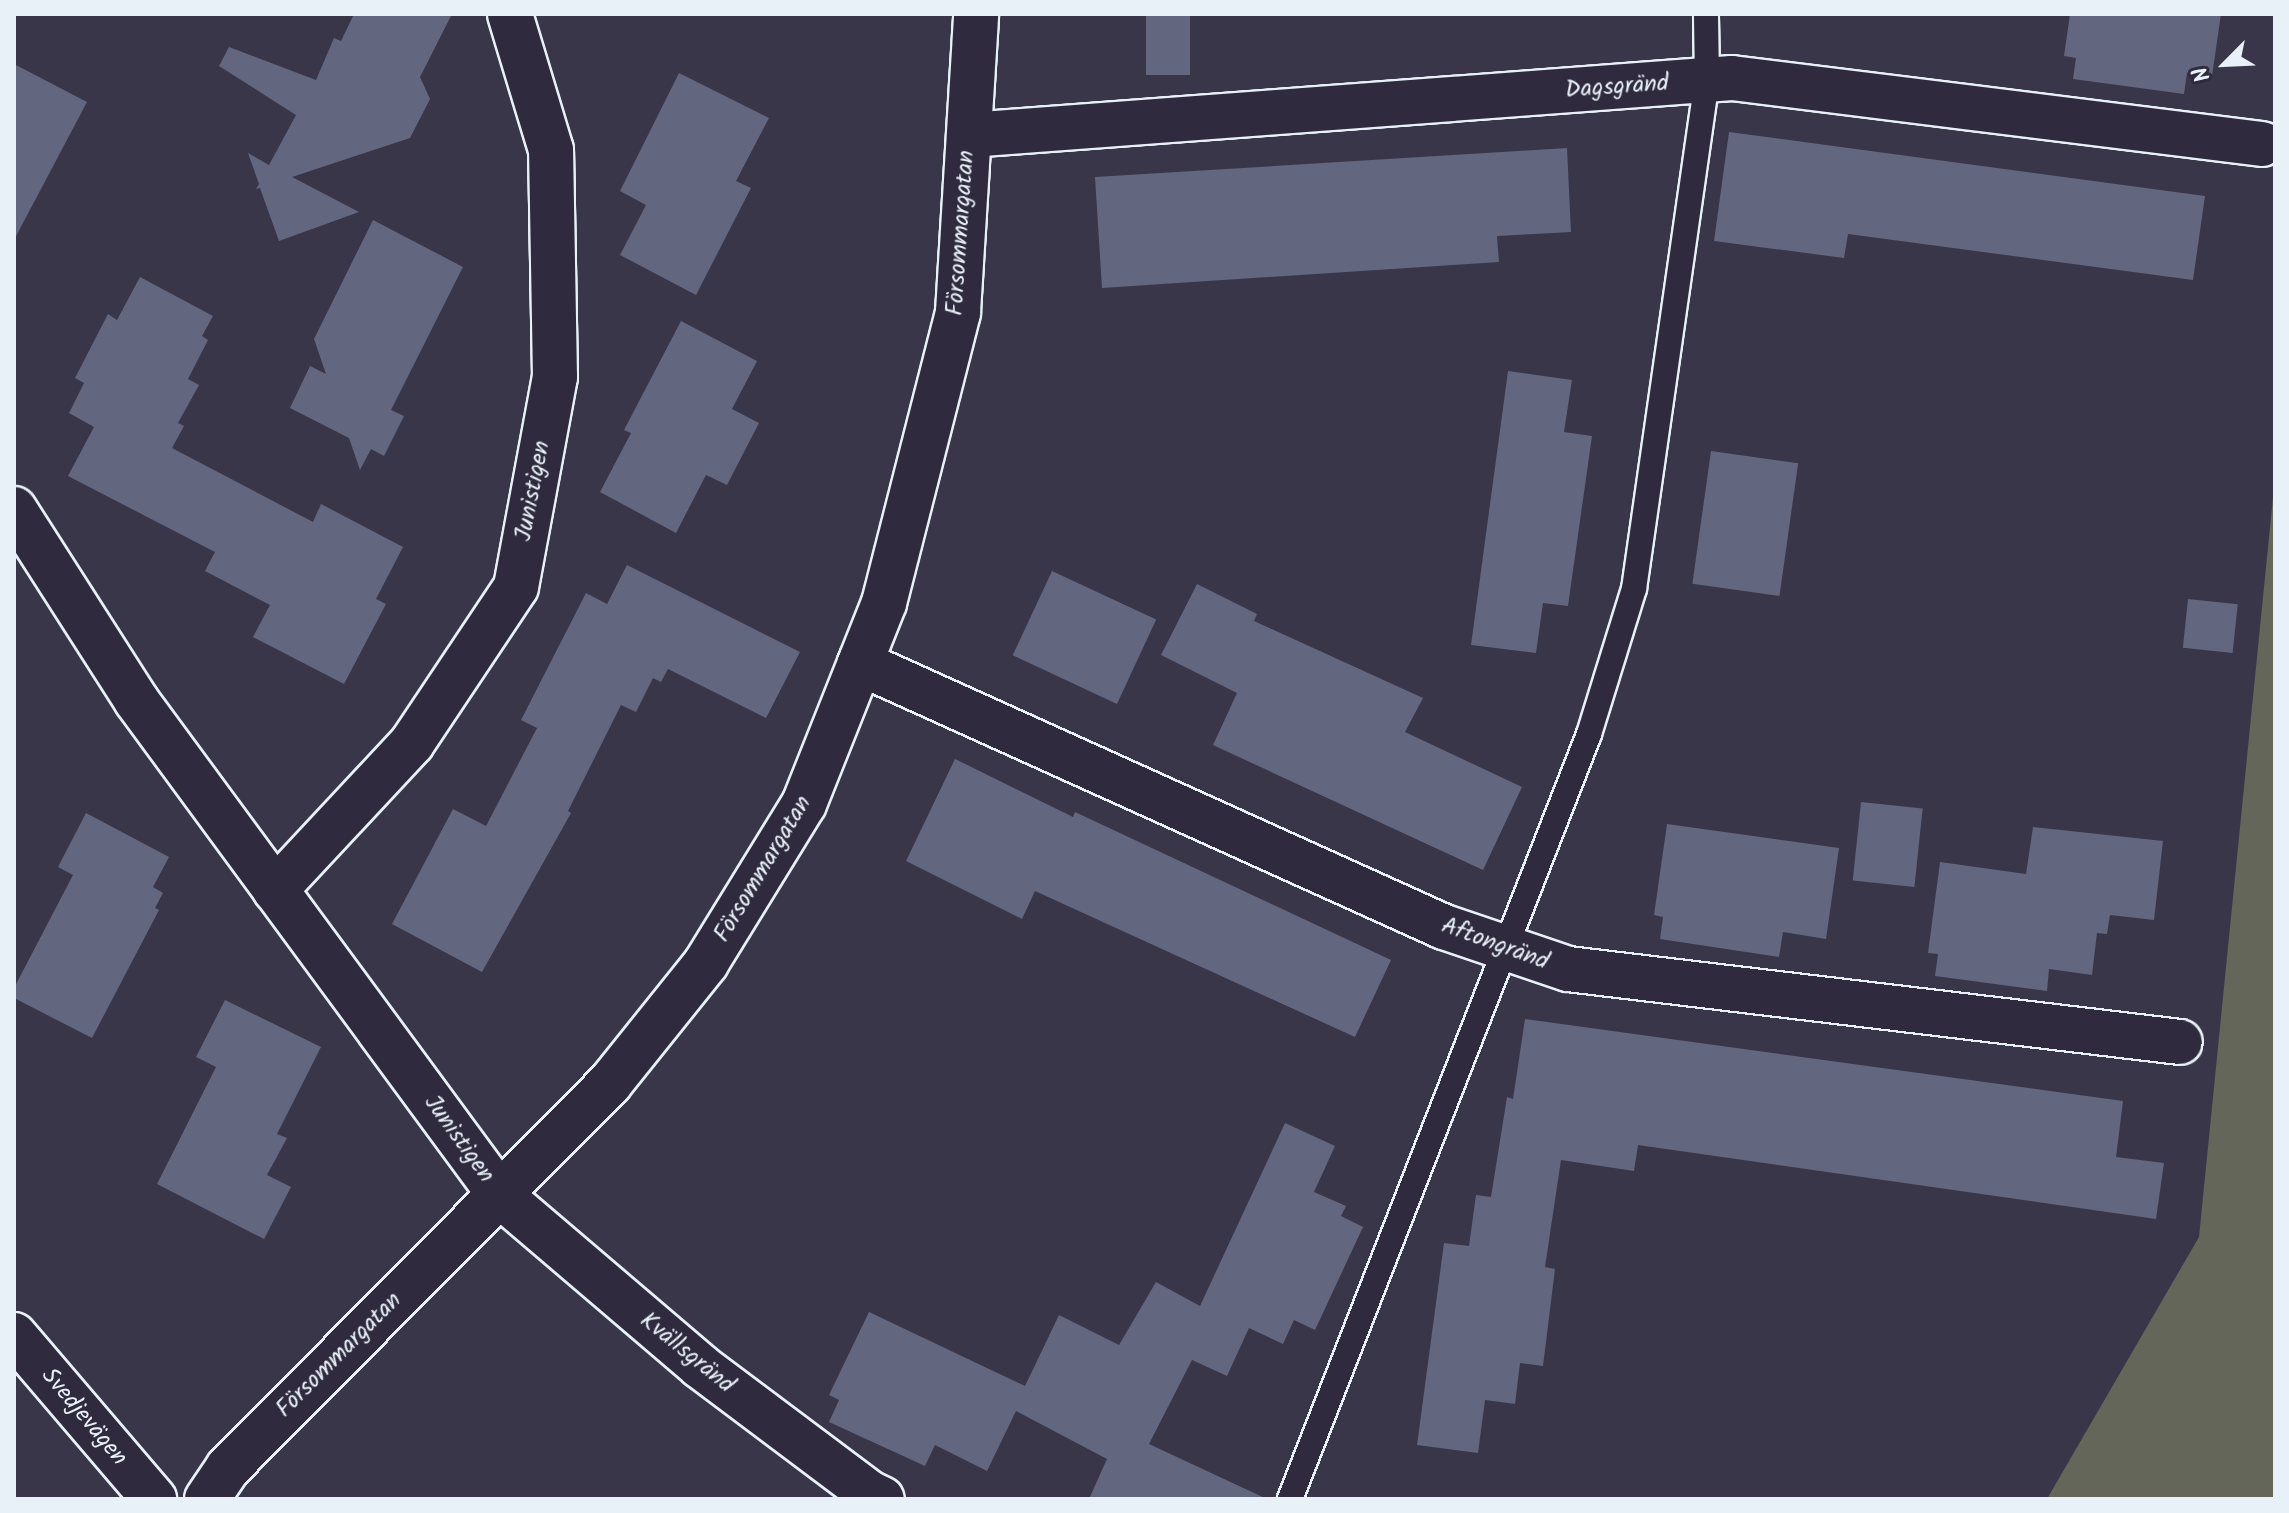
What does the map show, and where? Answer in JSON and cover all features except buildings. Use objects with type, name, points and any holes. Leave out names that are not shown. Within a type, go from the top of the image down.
[{"type":"street","name":"Junistigen","points":[[275,890],[412,743],[516,587],[555,377],[551,150],[510,14]]},
{"type":"street","name":"Försommargatan","points":[[207,1499],[228,1468],[610,1083],[706,963],[804,804],[884,603],[958,312],[976,14]]},
{"type":"street","name":"Dagsgränd","points":[[969,135],[1732,78],[2262,144]]},
{"type":"street","name":"Junistigen","points":[[14,509],[136,700],[500,1195]]},
{"type":"street","name":"Aftongränd","points":[[860,663],[1444,927],[1568,969],[2180,1042]]},
{"type":"street","name":"Kvällsgränd","points":[[500,1195],[700,1366],[882,1499]]},
{"type":"street","name":"Svedjevägen","points":[[14,1335],[154,1499]]},
{"type":"lane","points":[[1290,1499],[1589,734],[1634,589],[1707,80],[1706,14]]},
{"type":"green space","points":[[2275,477],[2275,1499],[2047,1499],[2199,1237]]}]
